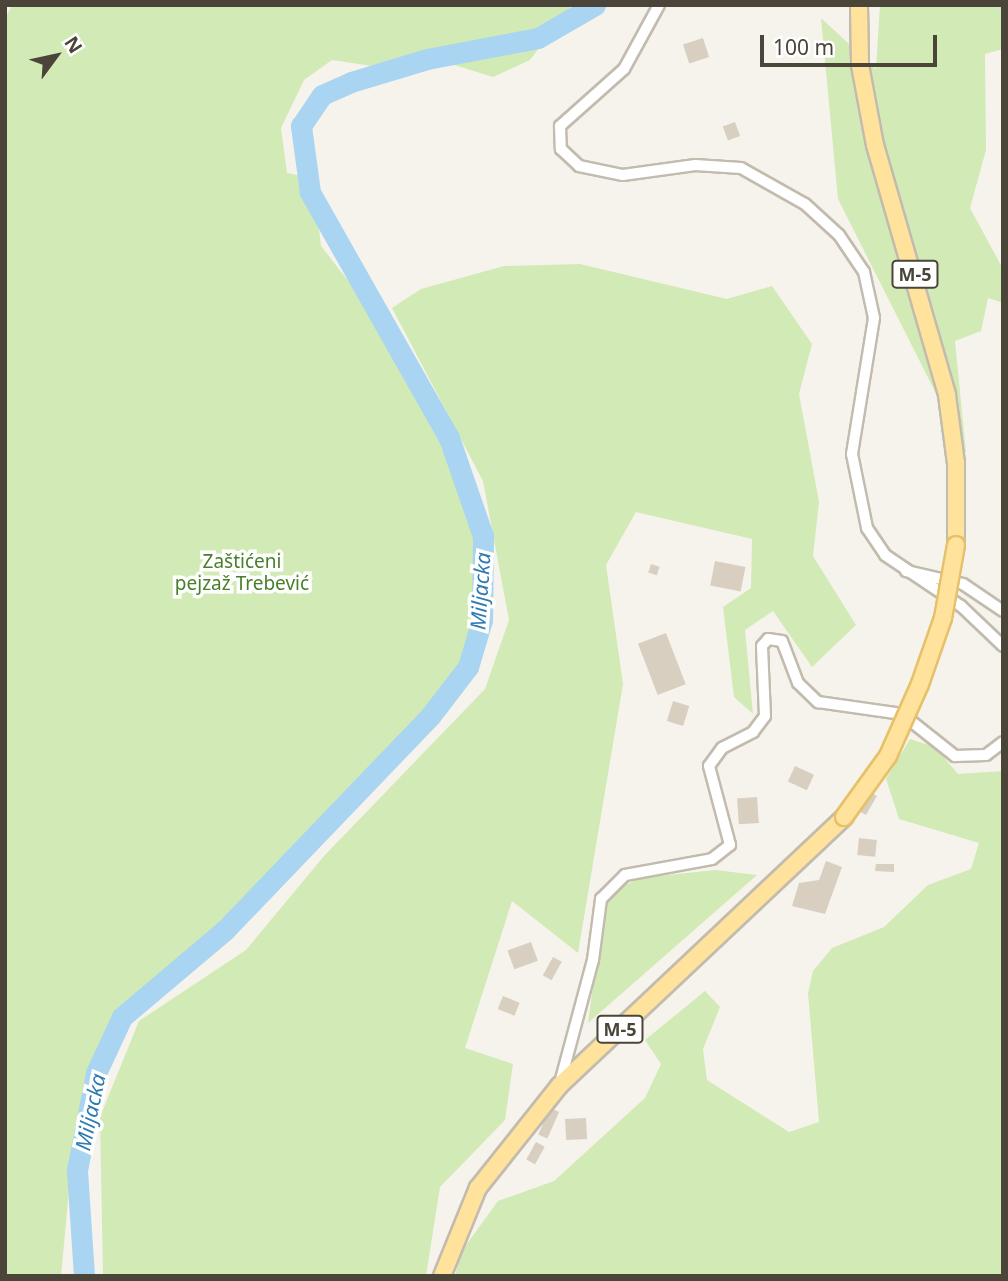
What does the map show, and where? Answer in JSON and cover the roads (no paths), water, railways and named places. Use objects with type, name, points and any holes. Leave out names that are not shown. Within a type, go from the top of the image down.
[{"type":"main road","name":"M-5","points":[[442,1276],[478,1188],[559,1086],[844,817],[888,756],[920,684],[943,618],[956,545],[956,463],[947,395],[875,145],[860,65],[859,5]]},
{"type":"street","points":[[659,5],[624,69],[560,126],[561,149],[579,166],[623,175],[695,165],[741,168],[806,204],[839,235],[864,272],[874,318],[873,352],[853,427],[857,481],[874,543],[903,571],[961,606],[1003,646]]},
{"type":"street","points":[[903,571],[963,584],[1003,611]]},
{"type":"street","points":[[559,1086],[593,960],[601,898],[625,875],[712,859],[730,845],[709,766],[722,748],[753,732],[765,716],[762,646],[768,639],[782,641],[798,683],[818,702],[902,714],[955,756],[986,755],[1003,742]]},
{"type":"street","points":[[571,1037],[579,1052],[593,1054]]},
{"type":"waterway","name":"Miljacka","points":[[84,1276],[77,1170],[96,1073],[122,1017],[225,930],[431,715],[468,667],[482,620],[483,536],[449,438],[310,192],[301,126],[322,95],[351,82],[427,59],[538,38],[595,5]]},
{"type":"park label","name":"Zaštićeni pejzaž Trebević","points":[[242,573]]}]
